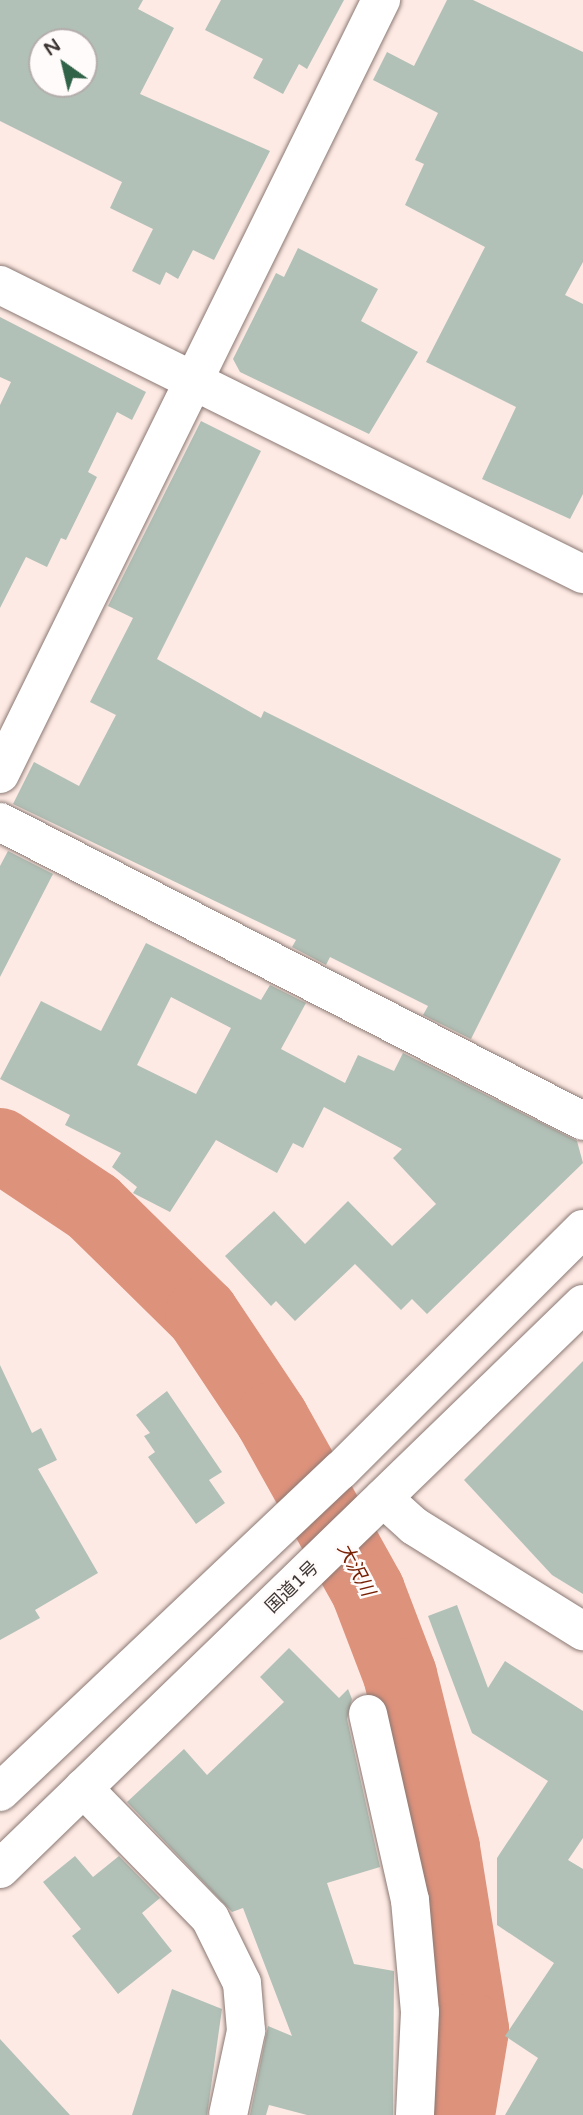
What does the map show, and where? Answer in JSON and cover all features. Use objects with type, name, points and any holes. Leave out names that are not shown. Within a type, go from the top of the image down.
[{"type":"main road","points":[[0,774],[190,381],[381,0]]},
{"type":"main road","points":[[0,285],[583,574]]},
{"type":"main road","points":[[0,822],[583,1121]]},
{"type":"main road","points":[[0,1792],[290,1515],[340,1471],[583,1229]]},
{"type":"main road","name":"国道1号","points":[[0,1869],[583,1304]]},
{"type":"main road","points":[[374,1508],[414,1526],[583,1631]]},
{"type":"main road","points":[[368,1714],[411,1900],[421,2012],[415,2115]]},
{"type":"main road","points":[[83,1787],[211,1918],[242,1983],[246,2031],[228,2115]]},
{"type":"building","points":[[0,0],[143,0],[138,9],[174,28],[140,94],[270,151],[214,260],[193,250],[178,279],[166,272],[160,285],[132,271],[153,229],[110,208],[122,182],[0,121]]},
{"type":"building","points":[[221,0],[344,0],[307,69],[299,64],[283,94],[253,78],[263,59],[205,30]]},
{"type":"building","points":[[447,0],[473,0],[583,52],[583,262],[565,295],[583,304],[583,494],[570,519],[482,479],[516,407],[426,362],[485,247],[405,205],[424,164],[415,160],[438,113],[373,80],[387,52],[414,66]]},
{"type":"building","points":[[298,248],[378,289],[361,321],[418,352],[369,434],[240,372],[233,359],[276,273],[284,277]]},
{"type":"building","points":[[0,317],[146,392],[132,420],[117,412],[88,472],[97,477],[66,540],[61,538],[47,567],[26,557],[0,608],[0,405],[11,382],[0,377]]},
{"type":"building","points":[[201,421],[261,451],[157,659],[261,718],[264,711],[561,859],[471,1039],[423,1015],[428,1006],[330,957],[326,965],[292,947],[296,940],[13,804],[34,762],[79,786],[116,715],[90,702],[133,618],[108,606]]},
{"type":"building","points":[[8,851],[53,874],[0,977],[0,866]]},
{"type":"building","points":[[146,943],[261,1000],[270,985],[306,1003],[281,1049],[345,1083],[358,1055],[394,1071],[403,1053],[577,1141],[583,1163],[427,1314],[412,1299],[401,1310],[355,1264],[295,1321],[276,1301],[271,1306],[225,1256],[274,1211],[305,1244],[348,1201],[392,1246],[436,1204],[393,1158],[402,1149],[324,1107],[303,1148],[293,1143],[277,1173],[216,1140],[170,1212],[133,1193],[137,1187],[112,1167],[121,1153],[65,1125],[70,1115],[0,1079],[41,1001],[101,1031]],"holes":[[[171,997],[231,1028],[196,1094],[137,1065]]]},
{"type":"building","points":[[583,1361],[583,1594],[552,1575],[464,1480]]},
{"type":"building","points":[[0,1365],[32,1433],[41,1428],[57,1460],[38,1469],[98,1573],[35,1610],[40,1618],[0,1640]]},
{"type":"building","points":[[167,1391],[222,1472],[209,1480],[225,1503],[196,1524],[148,1457],[155,1452],[144,1436],[150,1433],[136,1415]]},
{"type":"building","points":[[457,1605],[488,1688],[505,1661],[583,1711],[583,1838],[568,1860],[583,1869],[583,2115],[505,2115],[538,2058],[505,2036],[554,1963],[497,1925],[497,1858],[548,1781],[472,1733],[428,1616]]},
{"type":"building","points":[[289,1648],[339,1698],[348,1689],[352,1699],[347,1719],[380,1867],[327,1883],[354,1964],[394,1971],[393,2115],[307,2115],[269,2105],[266,2115],[250,2115],[268,2026],[292,2036],[243,1908],[232,1912],[127,1802],[184,1749],[207,1775],[284,1702],[260,1677]]},
{"type":"building","points":[[75,1856],[93,1877],[119,1856],[160,1898],[142,1913],[172,1951],[118,1994],[72,1936],[81,1929],[43,1882]]},
{"type":"building","points":[[172,1989],[222,2009],[207,2115],[132,2115]]},
{"type":"building","points":[[0,2039],[70,2115],[0,2115]]},
{"type":"waterway","name":"大沢川","points":[[0,1145],[93,1207],[202,1314],[272,1419],[368,1591],[400,1675],[443,1848],[472,2030],[458,2115]]}]
